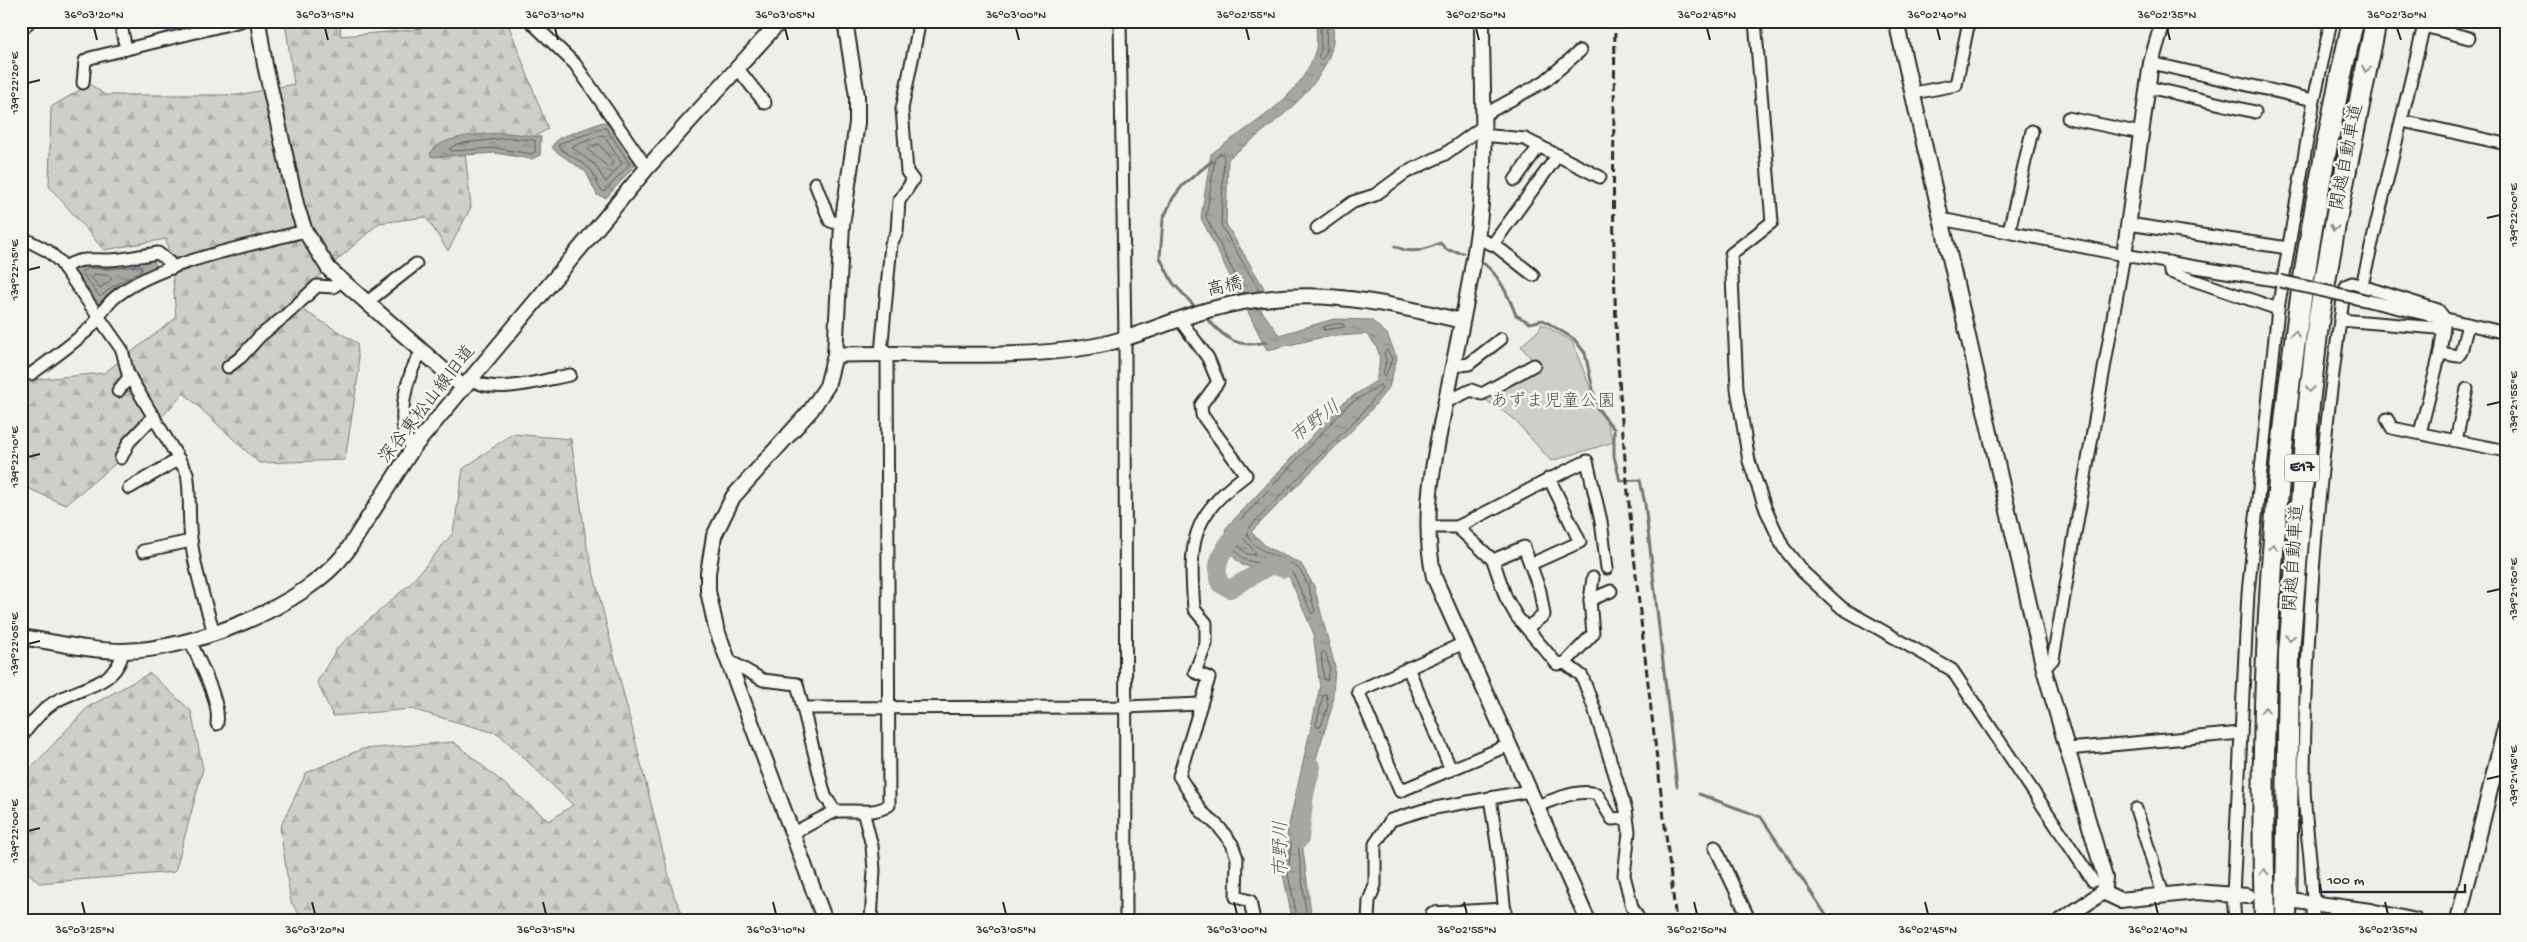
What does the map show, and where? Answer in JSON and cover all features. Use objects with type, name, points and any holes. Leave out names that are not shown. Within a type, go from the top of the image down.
[{"type":"highway","name":"関越自動車道","points":[[2265,921],[2263,747],[2276,492],[2286,398],[2312,222],[2329,130],[2353,21]]},
{"type":"highway","name":"関越自動車道","points":[[2286,921],[2289,653],[2305,443],[2326,277],[2376,21]]},
{"type":"street","points":[[21,30],[30,21]]},
{"type":"street","points":[[120,21],[126,49]]},
{"type":"street","points":[[83,83],[85,61],[90,58],[241,21]]},
{"type":"street","points":[[258,21],[265,65],[297,208],[305,230],[317,253],[341,281],[422,352],[467,383],[492,388],[570,375]]},
{"type":"street","points":[[530,21],[576,64],[647,168]]},
{"type":"street","name":"深谷東松山線旧道","points":[[21,637],[104,650],[158,648],[214,634],[290,599],[335,567],[413,448],[647,168],[780,21]]},
{"type":"street","points":[[825,921],[711,610],[708,573],[714,536],[733,497],[811,410],[827,386],[835,355],[842,225],[854,149],[857,96],[845,21]]},
{"type":"street","points":[[793,833],[820,821],[836,811],[882,810],[889,805],[884,353],[891,244],[897,232],[899,200],[913,180],[907,172],[902,109],[918,30],[915,21]]},
{"type":"street","points":[[1120,21],[1125,339],[1124,707],[1126,921]]},
{"type":"street","points":[[1482,21],[1482,184],[1477,238],[1432,468],[1427,527],[1429,551],[1434,577],[1588,921]]},
{"type":"street","points":[[1755,21],[1772,222],[1731,254],[1737,389],[1749,461],[1766,510],[1784,548],[1793,560],[1803,572],[1842,608],[1952,670],[2093,880]]},
{"type":"street","points":[[1896,21],[2044,669],[2105,878],[2103,892],[2060,921]]},
{"type":"street","points":[[1914,94],[1956,85],[1969,21]]},
{"type":"street","points":[[2044,669],[2053,659],[2124,255],[2151,63],[2163,21]]},
{"type":"street","points":[[2235,921],[2233,895],[2248,593],[2278,309],[2314,100],[2331,21]]},
{"type":"street","points":[[2362,285],[2425,24],[2469,38]]},
{"type":"street","points":[[1317,228],[1353,202],[1375,195],[1405,173],[1445,154],[1545,81],[1580,50]]},
{"type":"street","points":[[2151,63],[2314,100]]},
{"type":"street","points":[[738,69],[765,103]]},
{"type":"street","points":[[2148,87],[2255,112]]},
{"type":"street","points":[[2068,118],[2141,133]]},
{"type":"street","points":[[2402,121],[2506,144]]},
{"type":"street","points":[[1482,126],[1525,139],[1600,177]]},
{"type":"street","points":[[2009,231],[2032,131]]},
{"type":"street","points":[[1515,180],[1539,146]]},
{"type":"street","points":[[1492,244],[1558,155]]},
{"type":"street","points":[[815,183],[830,221],[842,225]]},
{"type":"street","points":[[1941,219],[2124,255],[2280,281],[2506,333]]},
{"type":"street","points":[[2128,224],[2288,248]]},
{"type":"street","points":[[31,374],[67,349],[93,324],[117,295],[172,268],[305,230]]},
{"type":"street","points":[[21,237],[48,250],[64,268],[122,350],[130,376],[187,473],[190,486],[188,517],[192,541],[214,634]]},
{"type":"street","points":[[1477,238],[1492,244],[1533,275]]},
{"type":"street","points":[[64,268],[72,262],[89,258],[109,260],[158,253],[169,262],[172,268]]},
{"type":"street","points":[[2169,262],[2170,272],[2278,309]]},
{"type":"street","points":[[366,303],[416,264]]},
{"type":"street","points":[[228,367],[317,286],[332,287],[341,281]]},
{"type":"street","points":[[2313,921],[2314,882],[2304,784],[2309,643],[2326,425],[2340,320],[2347,285],[2352,283],[2362,285],[2438,310],[2445,320],[2440,353],[2420,433]]},
{"type":"street","name":"高橋","points":[[835,355],[884,353],[1003,354],[1061,351],[1125,339],[1220,307],[1279,297],[1339,297],[1381,302],[1462,321]]},
{"type":"street","points":[[1180,320],[1208,358],[1218,382],[1201,405],[1202,415],[1246,475],[1219,496],[1202,518],[1194,537],[1194,609],[1206,623],[1206,644],[1195,672],[1209,678],[1179,776],[1201,811],[1219,826],[1232,844],[1237,858],[1236,897],[1250,902],[1254,921]]},
{"type":"street","points":[[2340,320],[2437,328],[2445,320]]},
{"type":"street","points":[[2440,353],[2454,356],[2461,352],[2468,324]]},
{"type":"street","points":[[1453,366],[1469,364],[1501,339]]},
{"type":"street","points":[[413,448],[408,442],[403,421],[403,404],[417,358],[422,352]]},
{"type":"street","points":[[1446,402],[1471,390],[1482,394],[1534,365]]},
{"type":"street","points":[[118,391],[130,376]]},
{"type":"street","points":[[2456,440],[2467,389]]},
{"type":"street","points":[[121,458],[129,442],[154,416]]},
{"type":"street","points":[[2387,419],[2392,428],[2506,451]]},
{"type":"street","points":[[129,488],[179,459]]},
{"type":"street","points":[[1427,527],[1457,527],[1499,508],[1549,478],[1588,461],[1601,521],[1607,568]]},
{"type":"street","points":[[1531,564],[1580,542],[1549,478]]},
{"type":"street","points":[[1457,527],[1493,560],[1506,598],[1517,617],[1528,627],[1557,664],[1565,663],[1593,634],[1590,600],[1593,578]]},
{"type":"street","points":[[143,551],[192,541]]},
{"type":"street","points":[[1493,560],[1524,547],[1540,591],[1544,615],[1528,627]]},
{"type":"street","points":[[1590,600],[1611,591]]},
{"type":"street","points":[[190,640],[215,702],[218,715],[217,724]]},
{"type":"street","points":[[1464,643],[1358,691],[1400,792],[1509,745]]},
{"type":"street","points":[[21,737],[38,715],[54,702],[92,688],[107,676],[122,661],[123,650]]},
{"type":"street","points":[[728,660],[763,680],[797,684],[826,796],[836,811]]},
{"type":"street","points":[[1565,663],[1582,676],[1594,708],[1627,818],[1629,832],[1624,875],[1632,907],[1640,921]]},
{"type":"street","points":[[1408,668],[1450,770]]},
{"type":"street","points":[[803,708],[1124,707],[1201,704]]},
{"type":"street","points":[[2458,921],[2506,724]]},
{"type":"street","points":[[2068,749],[2241,733]]},
{"type":"street","points":[[1368,921],[1369,901],[1374,885],[1375,844],[1391,820],[1424,810],[1529,791]]},
{"type":"street","points":[[1536,806],[1571,794],[1590,792],[1597,794],[1612,819],[1627,818]]},
{"type":"street","points":[[1432,921],[1432,913],[1505,915],[1490,798]]},
{"type":"street","points":[[2136,809],[2163,894]]},
{"type":"street","points":[[863,810],[872,846],[874,870],[871,921]]},
{"type":"street","points":[[1715,847],[1750,921]]},
{"type":"street","points":[[2103,892],[2120,900],[2196,892],[2248,896]]},
{"type":"street","points":[[2297,901],[2416,921]]},
{"type":"green space","points":[[285,21],[340,21],[341,36],[411,30],[452,21],[507,21],[548,129],[519,145],[464,143],[471,207],[448,251],[426,217],[379,223],[290,302],[357,343],[359,370],[345,460],[259,463],[184,393],[126,455],[65,505],[21,485],[21,381],[104,373],[176,318],[172,266],[166,239],[104,250],[49,186],[51,107],[90,84],[105,95],[238,95],[294,84]]},
{"type":"green space","name":"あずま児童公園","points":[[1542,324],[1572,341],[1614,442],[1551,461],[1512,417],[1484,398],[1536,365],[1521,346],[1538,331]]},
{"type":"green space","points":[[512,434],[571,439],[587,547],[674,896],[686,921],[303,921],[291,902],[280,828],[306,773],[362,749],[454,742],[549,821],[573,805],[499,734],[411,709],[333,716],[317,682],[338,647],[410,584],[453,533],[463,469]]},
{"type":"green space","points":[[150,673],[191,711],[203,769],[175,872],[39,883],[21,866],[21,779],[88,707]]},
{"type":"water","points":[[1316,21],[1332,21],[1333,42],[1327,63],[1315,82],[1299,100],[1281,117],[1228,159],[1226,224],[1264,288],[1259,307],[1279,335],[1334,319],[1371,320],[1387,334],[1397,358],[1389,387],[1366,416],[1251,532],[1267,547],[1301,564],[1314,586],[1335,667],[1332,707],[1302,803],[1302,842],[1312,921],[1290,921],[1291,913],[1283,874],[1288,829],[1320,687],[1313,632],[1288,574],[1242,565],[1222,546],[1226,528],[1344,402],[1376,381],[1380,361],[1375,345],[1366,334],[1324,337],[1267,350],[1201,218],[1211,154],[1272,110],[1298,84],[1308,69],[1315,52],[1317,41]]},
{"type":"water","points":[[603,122],[610,125],[636,164],[606,198],[597,195],[586,172],[554,150],[552,146],[559,138]]},
{"type":"water","points":[[508,133],[541,137],[540,155],[532,159],[495,153],[432,157],[430,154],[435,147],[444,142],[465,136]]},
{"type":"water","points":[[153,259],[158,269],[114,291],[97,305],[72,268],[76,266]]},
{"type":"waterway","points":[[1198,310],[1173,283],[1160,258],[1163,219],[1173,198],[1183,185],[1212,161]]},
{"type":"waterway","points":[[1395,246],[1412,251],[1428,248],[1440,243],[1447,250],[1463,253]]},
{"type":"waterway","points":[[1480,261],[1497,278],[1506,292],[1516,315],[1530,323],[1543,320],[1574,339],[1585,353],[1597,408],[1614,429],[1614,456],[1620,481],[1640,480],[1645,504],[1677,786]]},
{"type":"waterway","points":[[1204,316],[1225,336],[1239,343],[1256,344],[1267,342]]},
{"type":"waterway","name":"市野川","points":[[1239,529],[1221,555],[1218,569],[1220,584],[1230,589],[1271,565],[1284,569]]},
{"type":"waterway","name":"市野川","points":[[1300,839],[1305,794],[1312,767]]},
{"type":"waterway","points":[[1699,794],[1761,817],[1830,921]]},
{"type":"railway","points":[[1615,21],[1614,234],[1618,361],[1636,571],[1676,921]]}]
